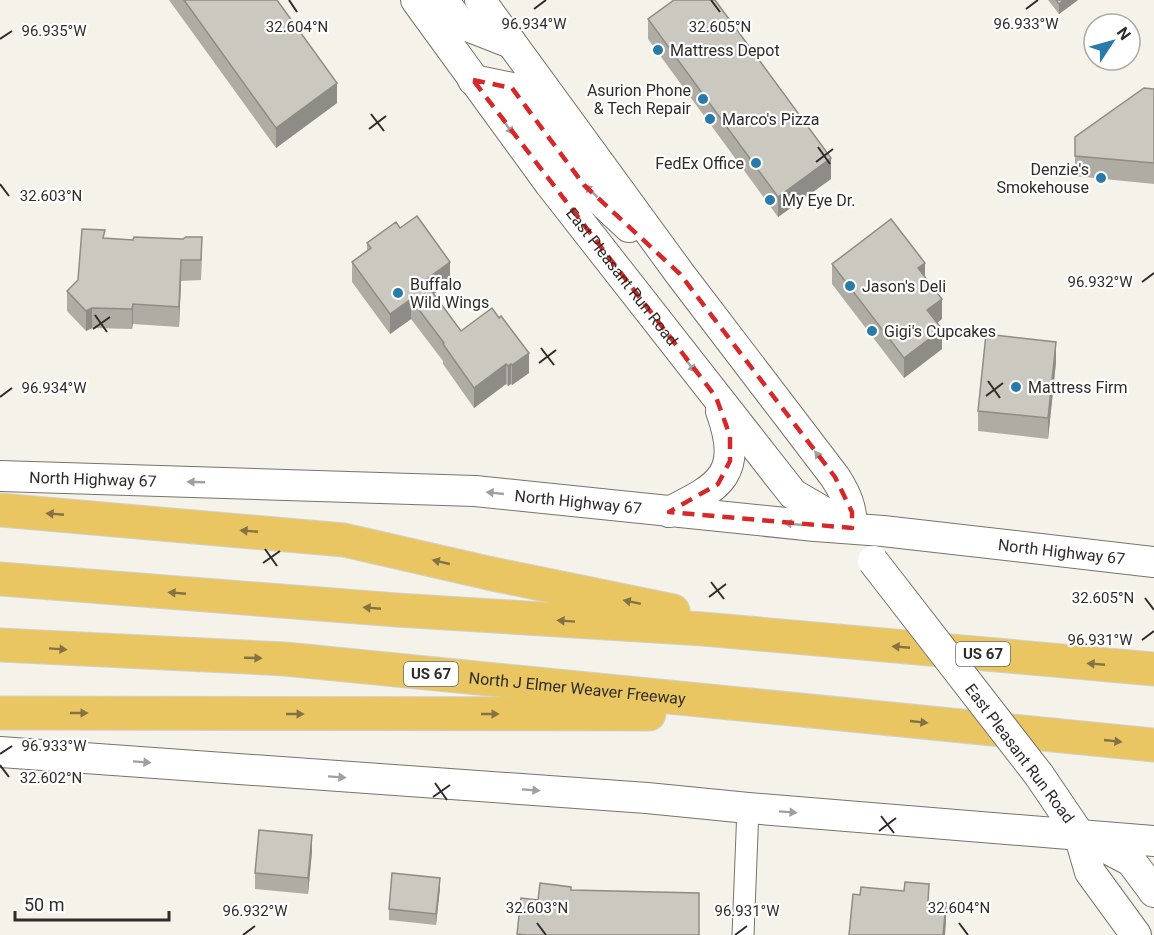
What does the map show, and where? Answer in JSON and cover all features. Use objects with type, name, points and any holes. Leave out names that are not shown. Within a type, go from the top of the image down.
[{"type":"highway","points":[[0,510],[344,540],[488,573],[813,639]]},
{"type":"highway","name":"US 67","points":[[0,579],[397,610],[703,629],[1154,669]]},
{"type":"highway","name":"North J Elmer Weaver Freeway","points":[[0,645],[285,659],[1154,745]]},
{"type":"highway","points":[[0,713],[861,716]]},
{"type":"main road","name":"East Pleasant Run Road","points":[[416,0],[550,184],[793,494],[852,528],[873,561],[1039,775],[1079,834],[1090,872],[1128,932]]},
{"type":"main road","points":[[443,0],[460,23],[511,43]]},
{"type":"main road","name":"East Pleasant Run Road","points":[[480,0],[680,274],[835,477],[845,493],[852,512],[852,528]]},
{"type":"main road","points":[[473,80],[512,88],[584,185],[680,274]]},
{"type":"main road","points":[[669,512],[700,497],[718,484],[730,461],[730,436],[716,397]]},
{"type":"main road","name":"North Highway 67","points":[[0,476],[475,491],[669,512],[852,528],[1154,562]]},
{"type":"main road","points":[[0,752],[647,798],[1154,841]]},
{"type":"main road","name":"East Pleasant Run Road","points":[[1079,834],[1131,861],[1154,892]]},
{"type":"street","points":[[743,935],[748,808]]},
{"type":"highlighted area","points":[[473,80],[512,88],[584,185],[680,274],[835,477],[852,512],[852,528],[669,512],[718,484],[730,461],[730,436],[716,397]]},
{"type":"building","points":[[184,0],[277,0],[337,83],[276,128]]},
{"type":"building","points":[[674,0],[715,0],[831,158],[778,197],[648,19]]},
{"type":"building","points":[[1144,88],[1154,89],[1154,163],[1075,156],[1075,137]]},
{"type":"building","points":[[417,216],[450,262],[424,281],[461,331],[492,308],[499,318],[501,316],[529,353],[512,365],[506,364],[474,388],[411,299],[390,314],[352,262],[371,248],[367,243],[396,222],[400,228]]},
{"type":"building","points":[[891,219],[925,263],[918,268],[942,299],[927,310],[942,329],[904,358],[832,264]]},
{"type":"building","points":[[82,229],[105,230],[103,238],[133,240],[134,237],[183,239],[202,237],[201,260],[181,260],[179,307],[133,304],[132,309],[92,308],[86,311],[67,291],[78,280]]},
{"type":"building","points":[[986,334],[1056,342],[1048,418],[978,411]]},
{"type":"building","points":[[259,830],[312,835],[308,878],[255,873]]},
{"type":"building","points":[[392,873],[440,878],[436,914],[389,909]]},
{"type":"building","points":[[905,882],[929,884],[928,901],[946,903],[943,935],[849,935],[853,894],[860,895],[861,887],[904,891]]},
{"type":"building","points":[[540,883],[571,887],[571,890],[699,893],[699,935],[517,934],[521,898],[538,900]]},
{"type":"place","name":"Mattress Depot","points":[[658,50]]},
{"type":"place","name":"Asurion Phone & Tech Repair","points":[[703,99]]},
{"type":"place","name":"Marco's Pizza","points":[[710,119]]},
{"type":"place","name":"FedEx Office","points":[[756,163]]},
{"type":"place","name":"Denzie's Smokehouse","points":[[1101,178]]},
{"type":"place","name":"My Eye Dr.","points":[[770,200]]},
{"type":"place","name":"Jason's Deli","points":[[850,286]]},
{"type":"place","name":"Buffalo Wild Wings","points":[[398,293]]},
{"type":"place","name":"Gigi's Cupcakes","points":[[872,331]]},
{"type":"place","name":"Mattress Firm","points":[[1016,387]]}]
